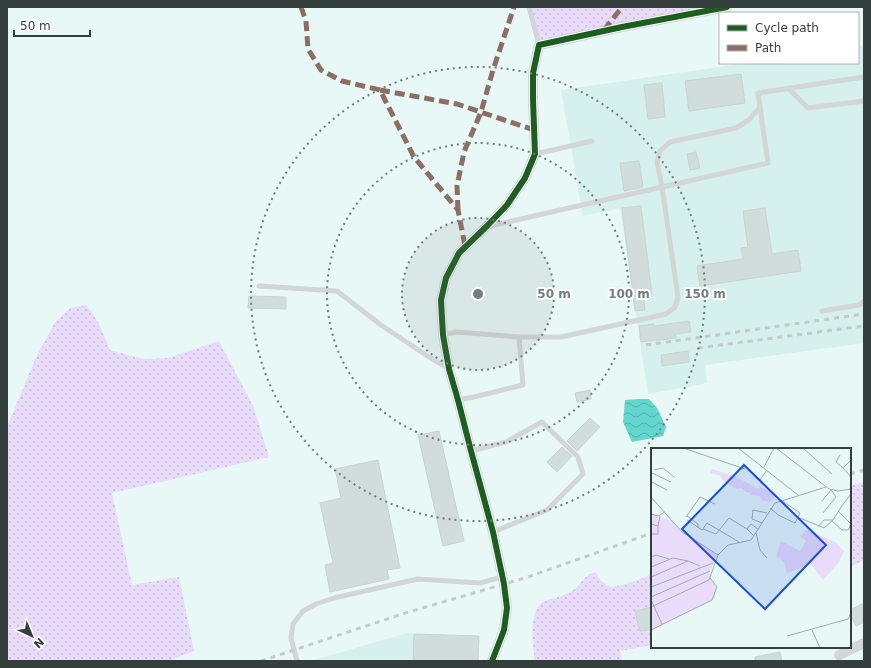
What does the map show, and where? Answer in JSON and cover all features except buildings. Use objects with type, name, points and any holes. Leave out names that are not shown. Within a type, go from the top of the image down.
[{"type":"street","points":[[492,661],[504,630],[507,608],[493,532],[449,369],[443,335],[441,300],[446,278],[459,253],[511,200],[525,178],[535,154],[533,73],[539,45],[727,7]]},
{"type":"street","points":[[839,655],[864,644]]},
{"type":"lane","points":[[529,7],[539,45]]},
{"type":"lane","points":[[487,226],[768,163],[758,93],[864,77]]},
{"type":"lane","points":[[789,89],[808,108],[864,101]]},
{"type":"lane","points":[[443,335],[456,332],[519,337],[561,337],[666,314],[675,308],[678,298],[657,162],[660,151],[670,142],[736,128],[749,120],[760,107]]},
{"type":"lane","points":[[535,154],[592,141]]},
{"type":"lane","points":[[259,286],[337,291],[381,325],[449,369]]},
{"type":"lane","points":[[822,311],[859,305],[864,301]]},
{"type":"lane","points":[[458,400],[522,385],[519,337]]},
{"type":"lane","points":[[471,451],[506,442],[542,422],[578,457],[583,474],[547,510],[493,532]]},
{"type":"lane","points":[[297,661],[291,638],[293,624],[303,611],[316,604],[334,598],[418,579],[480,583],[502,577]]},
{"type":"shaded area","points":[[529,7],[727,7],[539,45]]},
{"type":"shaded area","points":[[864,46],[864,343],[705,365],[707,383],[648,394],[620,208],[583,216],[561,90],[740,64],[859,64],[859,47]]},
{"type":"shaded area","points":[[86,305],[103,332],[110,350],[143,359],[168,358],[219,341],[254,408],[269,457],[112,493],[132,585],[179,577],[194,651],[169,661],[7,661],[7,427],[36,357],[56,321],[70,308]]},
{"type":"shaded area","points":[[864,482],[864,560],[851,566],[851,486]]},
{"type":"shaded area","points":[[651,569],[651,645],[620,651],[622,661],[535,661],[533,621],[538,607],[543,602],[562,596],[575,589],[588,575],[596,572],[600,580],[610,587],[626,584],[648,576]]},
{"type":"shaded area","points":[[407,633],[479,638],[478,661],[311,661]]},
{"type":"water","points":[[649,399],[657,408],[666,427],[663,436],[632,442],[623,422],[625,400]]},
{"type":"railway","points":[[646,345],[864,314]]},
{"type":"railway","points":[[698,348],[864,326]]},
{"type":"railway","points":[[851,474],[864,470]]},
{"type":"railway","points":[[261,661],[402,614],[525,578],[651,533]]},
{"type":"marked path","points":[[301,7],[306,21],[308,49],[321,70],[342,81],[380,90],[414,157],[458,210],[465,246]]},
{"type":"marked path","points":[[458,210],[457,186],[464,152],[481,112],[514,7]]},
{"type":"marked path","points":[[604,30],[623,7]]},
{"type":"marked path","points":[[380,90],[457,104],[534,130]]},
{"type":"cycle path","points":[[492,661],[504,630],[507,608],[504,584],[493,532],[449,369],[443,335],[441,300],[446,278],[459,253],[507,205],[525,178],[535,154],[533,73],[539,45],[727,7]]}]
